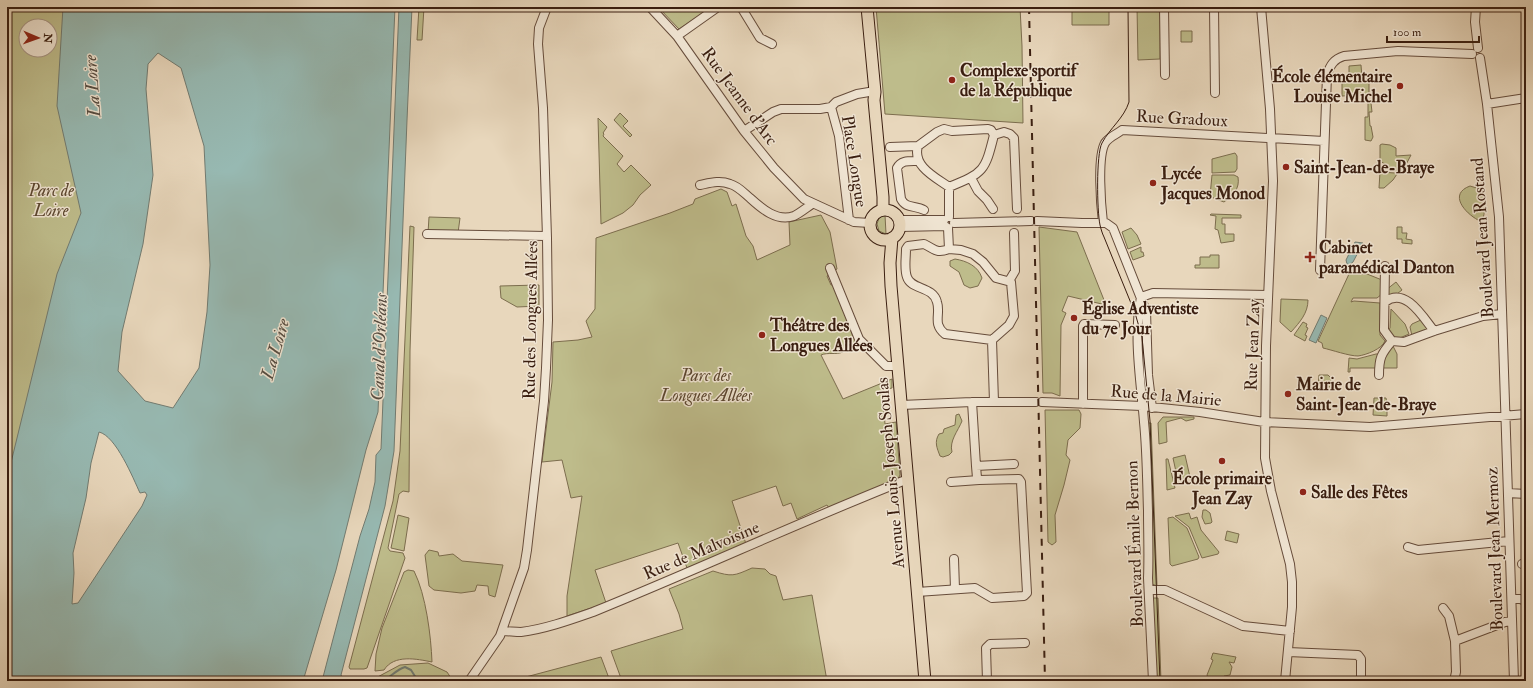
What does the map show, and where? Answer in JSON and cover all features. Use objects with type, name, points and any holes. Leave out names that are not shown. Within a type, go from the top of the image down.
[{"type":"main road","points":[[867,7],[875,91],[878,99],[887,210]]},
{"type":"main road","points":[[887,210],[896,214],[900,224],[897,234],[888,239],[874,235],[870,223],[875,213],[887,210]]},
{"type":"main road","name":"Avenue Louis-Joseph Soulas","points":[[888,239],[925,681]]},
{"type":"street","name":"Rue des Longues Allées","points":[[469,681],[502,631],[524,568],[544,401],[548,320],[543,108],[538,44],[539,28],[547,7]]},
{"type":"street","name":"Rue Jeanne d'Arc","points":[[650,7],[678,36],[744,131],[774,168],[809,202]]},
{"type":"street","points":[[678,36],[718,7]]},
{"type":"street","points":[[741,7],[760,38],[772,44]]},
{"type":"street","points":[[1164,7],[1165,75]]},
{"type":"street","points":[[1214,7],[1215,93]]},
{"type":"street","name":"Rue Jean Zay","points":[[1261,7],[1272,138],[1273,181],[1264,422],[1265,458],[1266,471],[1290,564],[1292,607],[1285,681]]},
{"type":"street","points":[[1471,7],[1475,22]]},
{"type":"street","points":[[1320,270],[1327,74],[1331,65],[1337,59],[1344,56],[1398,51],[1475,51],[1476,7]]},
{"type":"street","name":"Boulevard Jean Rostand","points":[[1475,51],[1475,58],[1480,58],[1487,104],[1499,218],[1506,416]]},
{"type":"street","points":[[744,131],[773,112],[782,109],[820,109],[831,107],[836,102],[858,94],[875,91]]},
{"type":"street","points":[[1487,104],[1526,98]]},
{"type":"street","name":"Place Longue","points":[[831,107],[839,136],[849,220]]},
{"type":"street","points":[[890,147],[918,146],[937,132],[944,129],[952,131],[988,129],[994,134]]},
{"type":"street","name":"Rue Gradoux","points":[[1106,224],[1101,155],[1108,139],[1112,135],[1122,130],[1324,141]]},
{"type":"street","points":[[994,134],[1004,132],[1010,134],[1014,138],[1017,209]]},
{"type":"street","points":[[949,187],[971,178],[984,166],[994,134]]},
{"type":"street","points":[[918,146],[916,155],[920,165],[949,187]]},
{"type":"street","points":[[918,160],[904,161],[898,165],[897,168],[901,199],[903,203],[906,206],[919,207],[924,210]]},
{"type":"street","points":[[971,178],[978,191],[988,200],[993,209]]},
{"type":"street","points":[[700,185],[720,182],[731,184],[741,190],[760,207],[772,215],[794,216],[809,202],[849,220],[858,223],[870,223]]},
{"type":"street","points":[[949,187],[949,249]]},
{"type":"street","points":[[900,224],[1034,221],[1106,224],[1113,228],[1146,311],[1148,375],[1152,408]]},
{"type":"street","points":[[1009,281],[1015,271],[1014,233]]},
{"type":"street","points":[[427,234],[546,236]]},
{"type":"street","points":[[924,244],[938,252],[949,249],[961,250],[973,254],[983,262],[996,278],[1009,281],[1012,285],[1014,316],[1009,325],[992,340],[945,334],[938,326],[938,304],[935,296],[931,292],[912,284],[906,276],[906,249],[908,246],[924,244]]},
{"type":"street","points":[[1385,266],[1384,330],[1392,341],[1404,342],[1483,316],[1502,314]]},
{"type":"street","points":[[830,268],[859,339],[886,366],[898,366]]},
{"type":"street","points":[[1141,297],[1153,293],[1268,295]]},
{"type":"street","name":"Boulevard Émile Bernon","points":[[1141,297],[1139,310],[1138,351],[1147,476],[1148,578],[1150,590],[1153,681]]},
{"type":"street","points":[[1385,302],[1389,298],[1404,298],[1410,302],[1434,331]]},
{"type":"street","points":[[1083,404],[1083,326],[1084,324],[1115,325]]},
{"type":"street","points":[[992,340],[994,402]]},
{"type":"street","points":[[1379,375],[1379,360],[1383,352],[1392,341]]},
{"type":"street","points":[[972,402],[976,466],[979,480]]},
{"type":"street","name":"Rue de la Mairie","points":[[901,405],[972,402],[1039,402],[1142,406],[1200,412],[1264,422],[1370,427],[1526,414]]},
{"type":"street","name":"Boulevard Jean Mermoz","points":[[1506,416],[1505,432],[1514,681]]},
{"type":"street","points":[[976,466],[1014,464]]},
{"type":"street","name":"Rue de Malvoisine","points":[[502,631],[520,632],[536,629],[593,612],[908,479]]},
{"type":"street","points":[[917,592],[976,588],[992,598],[1024,596],[1027,593],[1021,482],[1019,479],[951,482]]},
{"type":"street","points":[[1508,493],[1526,494]]},
{"type":"street","points":[[1408,546],[1418,550],[1509,541]]},
{"type":"street","points":[[954,559],[955,589]]},
{"type":"street","points":[[1150,590],[1165,590],[1243,626],[1290,631]]},
{"type":"street","points":[[1512,599],[1526,601]]},
{"type":"street","points":[[1443,608],[1449,616],[1455,642],[1456,672],[1454,681]]},
{"type":"street","points":[[1455,642],[1505,622],[1512,621]]},
{"type":"street","points":[[987,681],[986,648],[990,644],[1025,643]]},
{"type":"street","points":[[1288,652],[1358,655],[1361,659],[1361,681]]},
{"type":"green space","name":"Parc de Loire","points":[[7,7],[74,7],[97,203],[7,600]]},
{"type":"green space","points":[[419,7],[424,7],[422,40],[417,40]]},
{"type":"green space","points":[[658,7],[712,7],[679,29]]},
{"type":"green space","name":"Complexe sportif de la République","points":[[876,7],[1020,7],[1023,123],[885,114]]},
{"type":"green space","points":[[1072,7],[1109,7],[1109,25],[1072,25]]},
{"type":"green space","points":[[1137,7],[1160,7],[1160,59],[1138,60]]},
{"type":"green space","points":[[1181,31],[1192,31],[1192,42],[1181,42]]},
{"type":"green space","points":[[1361,65],[1362,78],[1349,78],[1349,66]]},
{"type":"green space","points":[[1369,79],[1369,95],[1342,96],[1342,80]]},
{"type":"green space","points":[[1368,102],[1371,103],[1372,112],[1369,112],[1370,126],[1373,137],[1371,141],[1365,140],[1365,117],[1368,117]]},
{"type":"green space","points":[[620,113],[628,121],[623,126],[632,135],[630,137],[614,120]]},
{"type":"green space","points":[[598,118],[607,127],[603,133],[603,136],[623,156],[617,164],[624,172],[631,165],[651,185],[640,195],[633,205],[623,213],[601,224]]},
{"type":"green space","points":[[1380,145],[1390,145],[1396,148],[1396,156],[1411,155],[1401,174],[1380,161]]},
{"type":"green space","points":[[1235,153],[1237,156],[1237,169],[1235,172],[1212,173],[1212,159]]},
{"type":"green space","points":[[1380,172],[1397,174],[1384,188],[1379,188]]},
{"type":"green space","points":[[1212,175],[1234,175],[1238,177],[1237,188],[1224,202],[1210,196]]},
{"type":"green space","points":[[1470,186],[1480,189],[1484,199],[1483,218],[1478,220],[1468,213],[1459,198],[1463,189]]},
{"type":"green space","name":"Parc des Longues Allées","points":[[721,189],[727,192],[732,206],[736,204],[746,236],[753,246],[757,260],[790,245],[789,222],[821,215],[830,232],[837,269],[827,276],[831,285],[838,284],[852,334],[857,345],[840,353],[821,355],[843,399],[892,379],[892,388],[882,390],[885,424],[896,422],[900,475],[898,479],[829,508],[827,505],[797,519],[791,503],[783,506],[776,486],[732,501],[746,544],[687,568],[678,543],[595,570],[606,603],[567,616],[567,596],[582,496],[571,498],[562,460],[542,462],[552,382],[553,342],[592,337],[586,321],[595,309],[596,238],[693,204],[695,199]]},
{"type":"green space","points":[[885,215],[886,234],[879,231],[877,224],[879,218]]},
{"type":"green space","points":[[1210,215],[1241,215],[1241,218],[1222,218],[1222,224],[1225,224],[1225,234],[1234,234],[1234,241],[1221,243],[1218,230],[1215,229],[1216,216]]},
{"type":"green space","points":[[429,217],[460,218],[458,233],[428,233]]},
{"type":"green space","points":[[410,226],[414,227],[410,351],[409,492],[403,491],[399,494],[388,548],[390,551],[403,553],[405,558],[367,668],[350,669],[349,667],[393,501],[400,451]]},
{"type":"green space","points":[[1039,227],[1077,232],[1106,305],[1068,296],[1062,311],[1066,313],[1061,325],[1060,396],[1052,393],[1043,393]]},
{"type":"green space","points":[[1397,227],[1402,227],[1402,233],[1407,233],[1406,239],[1412,240],[1412,244],[1402,243],[1402,239],[1397,239]]},
{"type":"green space","points":[[1131,228],[1137,235],[1141,244],[1128,249],[1122,232]]},
{"type":"green space","points":[[1141,247],[1141,252],[1143,252],[1144,256],[1133,260],[1130,252]]},
{"type":"green space","points":[[1210,255],[1219,255],[1219,268],[1195,268],[1195,265],[1200,265],[1200,257],[1210,257]]},
{"type":"green space","points":[[955,259],[964,261],[978,270],[982,278],[978,286],[970,288],[964,285],[959,272],[950,266],[950,261]]},
{"type":"green space","points":[[1354,270],[1382,280],[1382,294],[1377,298],[1353,298],[1351,302],[1380,303],[1380,335],[1385,341],[1381,347],[1369,353],[1358,356],[1323,348],[1322,343],[1318,341],[1349,274]]},
{"type":"green space","points":[[1396,282],[1402,290],[1393,297],[1389,297],[1386,290]]},
{"type":"green space","points":[[539,285],[539,306],[517,307],[501,298],[500,286]]},
{"type":"green space","points":[[1281,299],[1308,300],[1305,313],[1291,332],[1280,322]]},
{"type":"green space","points":[[1391,309],[1405,324],[1409,334],[1395,340],[1387,332],[1390,328]]},
{"type":"green space","points":[[1423,319],[1429,330],[1412,336],[1410,327],[1412,324]]},
{"type":"green space","points":[[1303,322],[1307,324],[1306,327],[1308,328],[1305,335],[1307,336],[1305,341],[1294,335]]},
{"type":"green space","points":[[1393,346],[1397,354],[1397,368],[1381,368],[1387,350]]},
{"type":"green space","points":[[1379,354],[1377,368],[1350,368],[1350,372],[1348,372],[1349,358],[1357,359]]},
{"type":"green space","points":[[1319,375],[1328,375],[1331,378],[1331,387],[1318,386]]},
{"type":"green space","points":[[1374,398],[1386,398],[1387,416],[1373,415]]},
{"type":"green space","points":[[1045,410],[1079,410],[1081,414],[1080,428],[1068,440],[1066,455],[1070,460],[1055,515],[1056,542],[1052,545],[1048,542]]},
{"type":"green space","points":[[959,414],[962,421],[953,440],[951,448],[952,452],[943,457],[940,456],[936,445],[937,437],[939,434],[943,433],[944,429],[955,425],[956,415]]},
{"type":"green space","points":[[1163,417],[1194,417],[1194,419],[1186,421],[1181,418],[1166,422],[1167,442],[1159,444],[1158,423]]},
{"type":"green space","points":[[1146,423],[1151,423],[1157,586],[1152,584]]},
{"type":"green space","points":[[1185,455],[1190,477],[1178,481],[1173,458]]},
{"type":"green space","points":[[1166,459],[1168,459],[1175,488],[1167,490]]},
{"type":"green space","points":[[1203,510],[1210,513],[1211,523],[1205,524],[1202,517]]},
{"type":"green space","points":[[1189,513],[1191,519],[1197,517],[1201,530],[1219,552],[1218,554],[1202,558],[1189,527],[1175,516]]},
{"type":"green space","points":[[398,515],[409,518],[404,551],[391,548]]},
{"type":"green space","points":[[1173,517],[1187,528],[1199,557],[1198,559],[1172,566],[1170,564],[1168,518]]},
{"type":"green space","points":[[1227,531],[1239,534],[1237,543],[1225,540]]},
{"type":"green space","points":[[429,550],[438,552],[439,556],[453,554],[462,561],[503,565],[495,597],[489,595],[488,586],[477,585],[475,591],[461,593],[434,590],[429,586],[425,555]]},
{"type":"green space","points":[[752,568],[765,569],[770,574],[776,576],[783,600],[812,595],[827,681],[622,681],[611,651],[683,629],[669,589],[713,571],[733,575]]},
{"type":"green space","points":[[408,570],[414,571],[425,603],[432,662],[406,659],[388,665],[384,670],[375,671],[376,654],[382,628],[404,572]]},
{"type":"green space","points":[[1153,598],[1158,598],[1161,681],[1156,681]]},
{"type":"green space","points":[[1213,653],[1236,657],[1234,663],[1229,662],[1232,667],[1230,675],[1224,676],[1223,681],[1208,678],[1207,675],[1213,660],[1211,659]]},
{"type":"green space","points":[[601,657],[610,681],[519,681],[522,678]]},
{"type":"green space","points":[[428,663],[447,672],[453,681],[372,680],[400,665]]},
{"type":"water","points":[[63,7],[395,7],[378,412],[366,450],[336,570],[303,681],[7,681],[7,479],[57,274],[81,213],[57,106]],"holes":[[[158,53],[181,68],[204,146],[210,265],[207,312],[199,368],[173,408],[145,401],[118,371],[122,332],[143,244],[153,175],[146,89],[148,64]],[[99,432],[112,441],[123,458],[140,493],[145,492],[147,495],[142,506],[78,603],[72,604],[74,573],[73,553],[86,498],[91,463]]]},
{"type":"water","points":[[399,7],[412,7],[394,451],[385,506],[341,675],[341,681],[322,681],[360,536],[369,509],[375,482],[376,455],[381,449]]},
{"type":"water","points":[[1355,242],[1363,243],[1353,262],[1349,265],[1347,264],[1346,260]]},
{"type":"water","points":[[1321,315],[1327,318],[1316,343],[1309,340]]},
{"type":"waterway","points":[[381,681],[405,667],[411,670],[418,681]]},
{"type":"tram line","points":[[1128,7],[1129,102],[1124,113],[1105,138],[1100,149],[1098,170],[1098,208],[1102,232],[1135,313],[1142,337],[1150,421],[1160,681]]},
{"type":"railway","points":[[1029,7],[1045,681]]},
{"type":"place","name":"Complexe sportif de la République","points":[[952,80]]},
{"type":"place","name":"École élémentaire Louise Michel","points":[[1400,86]]},
{"type":"place","name":"Saint-Jean-de-Braye","points":[[1286,167]]},
{"type":"place","name":"Lycée Jacques Monod","points":[[1153,183]]},
{"type":"place","name":"Cabinet paramédical Danton","points":[[1310,257]]},
{"type":"place","name":"Église Adventiste du 7e Jour","points":[[1074,318]]},
{"type":"place","name":"Théâtre des Longues Allées","points":[[762,335]]},
{"type":"place","name":"Mairie de Saint-Jean-de-Braye","points":[[1288,394]]},
{"type":"place","name":"École primaire Jean Zay","points":[[1222,461]]},
{"type":"place","name":"Salle des Fêtes","points":[[1303,492]]},
{"type":"water label","name":"La Loire","points":[[92,86]]},
{"type":"water label","name":"Canal d'Orléans","points":[[379,347]]},
{"type":"water label","name":"La Loire","points":[[275,349]]}]
